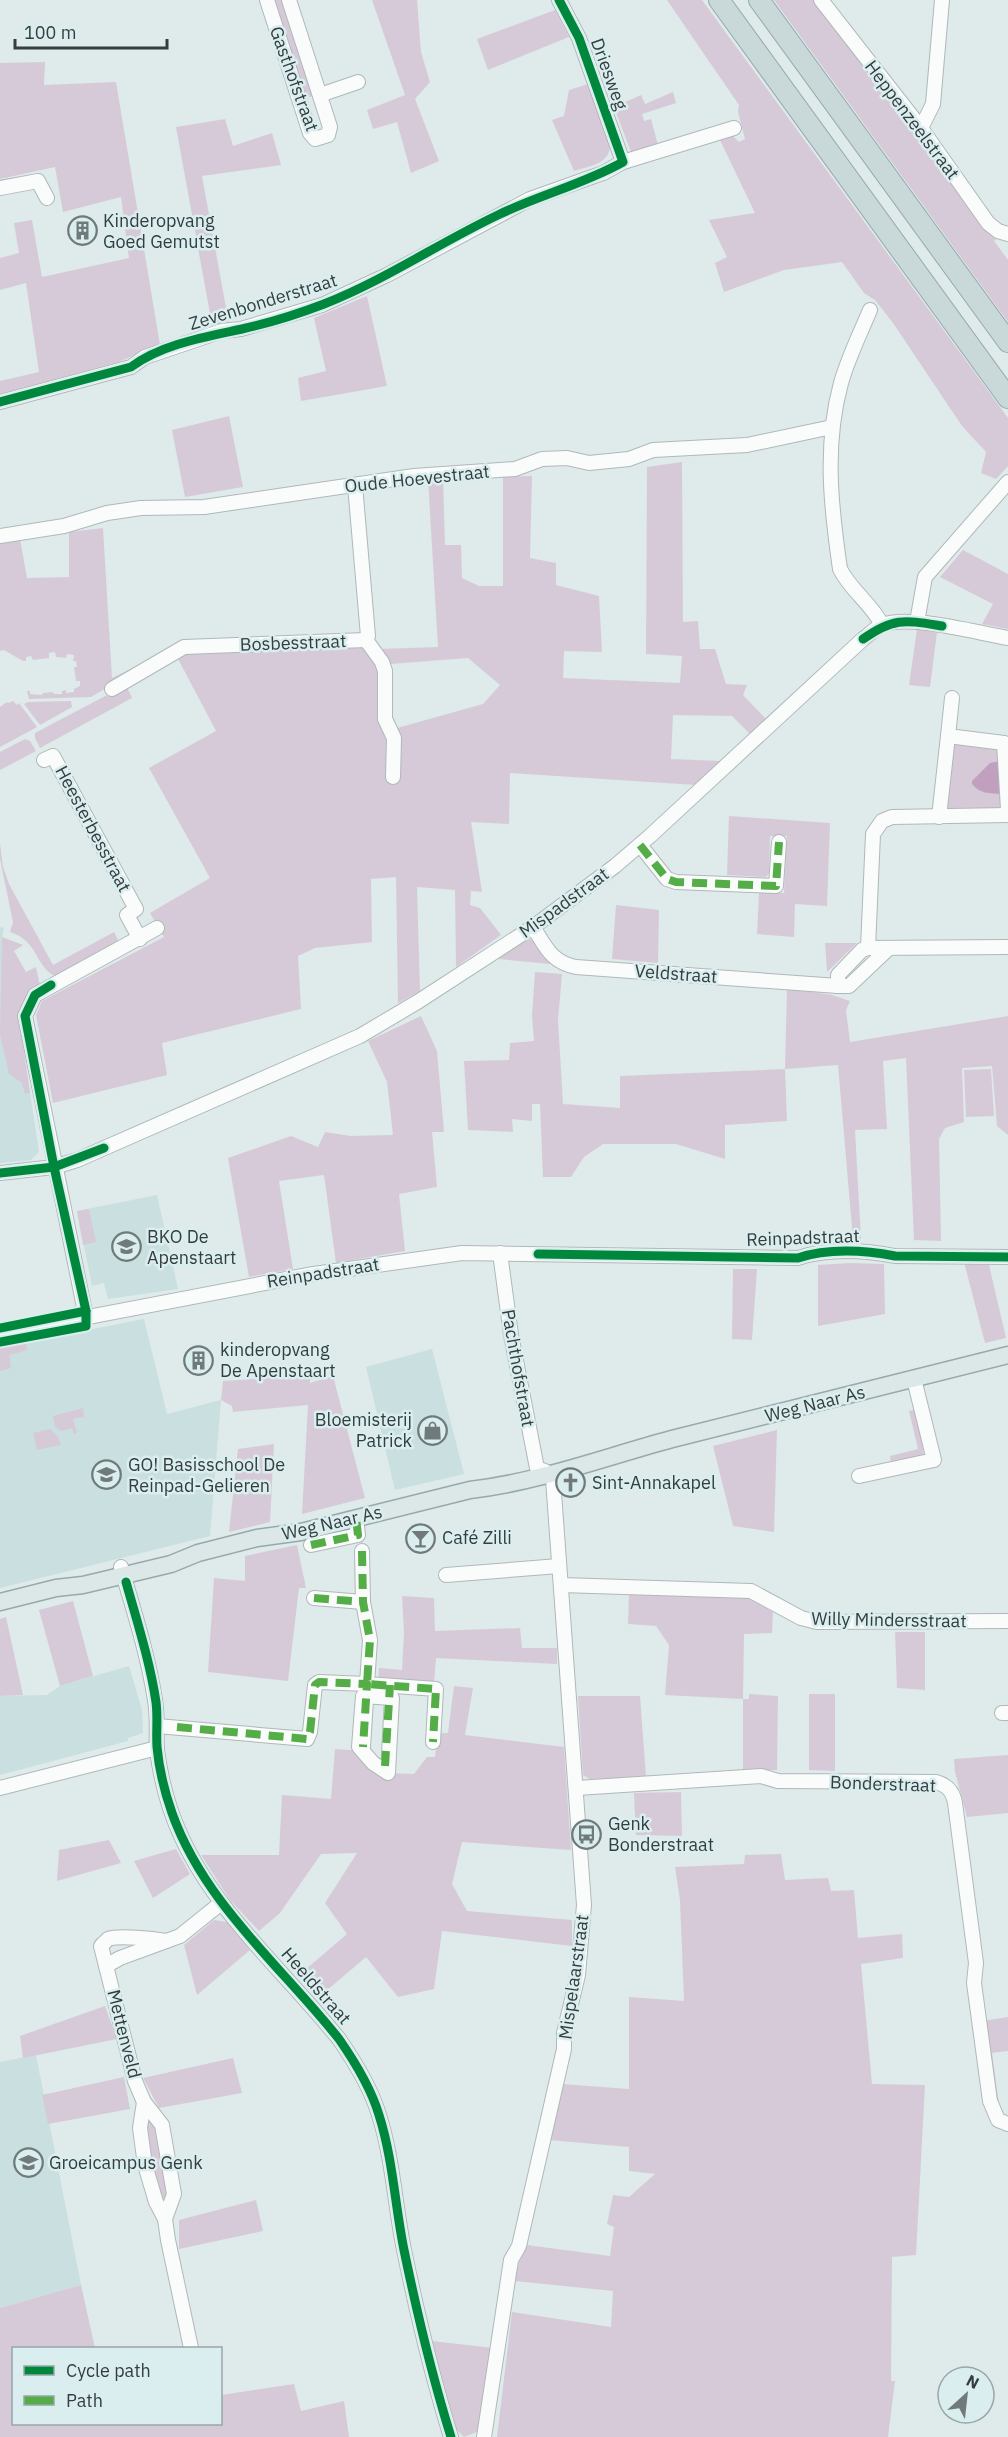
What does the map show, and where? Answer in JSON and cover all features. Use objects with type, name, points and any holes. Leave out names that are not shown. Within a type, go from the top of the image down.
[{"type":"highway","points":[[719,0],[1008,398]]},
{"type":"highway","points":[[759,0],[1008,342]]},
{"type":"main road","name":"Weg Naar As","points":[[0,1602],[56,1588],[80,1577],[122,1571],[169,1555],[193,1554],[470,1490],[495,1487],[578,1458],[621,1452],[1008,1356]]},
{"type":"street","name":"Gasthofstraat","points":[[267,0],[310,133],[315,139],[328,135],[330,127],[289,0]]},
{"type":"street","name":"Driesweg","points":[[560,0],[579,38],[623,162]]},
{"type":"street","name":"Heppenzeelstraat","points":[[821,0],[921,128],[988,223],[998,231],[1008,234]]},
{"type":"street","points":[[921,128],[933,104],[942,0]]},
{"type":"street","name":"Gasthofstraat","points":[[320,95],[358,82]]},
{"type":"street","name":"Zevenbonderstraat","points":[[0,402],[131,367],[145,357],[222,331],[241,329],[322,305],[387,275],[530,199],[603,174],[623,162],[734,128]]},
{"type":"street","points":[[0,188],[38,181],[47,198]]},
{"type":"street","points":[[870,310],[842,382],[832,427],[830,492],[840,569],[846,581],[876,614],[882,625],[917,622],[1008,638]]},
{"type":"street","name":"Oude Hoevestraat","points":[[0,536],[141,508],[204,507],[414,476],[515,469],[542,459],[567,458],[589,463],[629,459],[653,450],[747,445],[832,427]]},
{"type":"street","points":[[917,622],[925,577],[1008,482]]},
{"type":"street","name":"Bosbesstraat","points":[[112,689],[184,647],[366,640],[368,636],[355,485]]},
{"type":"street","name":"Mispadstraat","points":[[0,1173],[54,1167],[77,1160],[360,1036],[419,1001],[533,927],[640,845],[863,639],[882,625]]},
{"type":"street","points":[[366,640],[382,662],[385,719],[394,738],[393,777]]},
{"type":"street","points":[[939,817],[952,698]]},
{"type":"street","points":[[948,736],[1004,743],[1008,809]]},
{"type":"street","name":"Heesterbesstraat","points":[[44,760],[53,756],[136,909],[127,915],[140,939]]},
{"type":"street","points":[[868,948],[873,834],[882,821],[892,818],[1008,815]]},
{"type":"street","points":[[640,845],[667,879],[676,882],[776,886],[779,842]]},
{"type":"street","name":"Veldstraat","points":[[533,927],[550,955],[562,964],[576,967],[838,986]]},
{"type":"street","points":[[86,1317],[25,1016],[35,995],[157,928]]},
{"type":"street","points":[[887,950],[849,986],[838,986],[838,975],[862,950],[868,948],[887,950],[1008,947]]},
{"type":"street","name":"Pachthofstraat","points":[[500,1252],[511,1335],[545,1471]]},
{"type":"street","name":"Reinpadstraat","points":[[0,1334],[359,1266],[462,1253],[798,1258],[816,1252],[878,1252],[896,1256],[1008,1257]]},
{"type":"street","points":[[859,1476],[934,1460],[914,1379]]},
{"type":"street","name":"Mispelaarstraat","points":[[484,2437],[511,2260],[519,2246],[564,2049],[564,2033],[578,1975],[584,1905],[561,1585],[545,1471]]},
{"type":"street","points":[[311,1545],[358,1535],[356,1518]]},
{"type":"street","points":[[362,1551],[363,1602],[370,1640],[363,1747]]},
{"type":"street","points":[[446,1575],[559,1566]]},
{"type":"street","name":"Heeldstraat","points":[[122,1571],[153,1687],[157,1748],[163,1780],[181,1836],[200,1873],[221,1903],[339,2039],[356,2064],[379,2113],[414,2292],[451,2437]]},
{"type":"street","name":"Willy Mindersstraat","points":[[561,1585],[719,1588],[751,1591],[801,1618],[817,1622],[1008,1621]]},
{"type":"street","points":[[314,1598],[363,1602]]},
{"type":"street","points":[[157,1726],[307,1739],[310,1732],[315,1685],[319,1682],[389,1692],[436,1689],[433,1742]]},
{"type":"street","points":[[367,1690],[363,1696],[359,1747],[373,1763],[388,1773],[393,1698],[389,1692]]},
{"type":"street","points":[[385,1766],[389,1692]]},
{"type":"street","points":[[0,1788],[157,1748]]},
{"type":"street","name":"Bonderstraat","points":[[577,1788],[761,1776],[778,1781],[936,1782],[947,1787],[954,1796],[955,1803],[976,1963],[974,1983],[990,2101],[998,2121],[1008,2124]]},
{"type":"street","name":"Mettenveld","points":[[106,1966],[191,1929],[221,1903]]},
{"type":"street","name":"Mettenveld","points":[[165,2218],[174,2194],[162,2125],[144,2102],[135,2081],[101,1946],[108,1939],[166,1941]]},
{"type":"street","name":"Mettenveld","points":[[144,2102],[141,2128],[145,2165],[156,2202],[165,2218],[191,2347]]},
{"type":"shaded area","points":[[271,0],[286,0],[315,95],[304,99]]},
{"type":"shaded area","points":[[372,0],[417,0],[421,52],[430,82],[415,99],[439,161],[411,173],[397,122],[373,129],[367,110],[405,95]]},
{"type":"shaded area","points":[[667,0],[702,0],[1008,418],[1008,466],[996,479],[981,473],[986,452],[962,426],[893,323],[875,300],[864,293],[842,262],[784,270],[724,292],[715,263],[727,257],[709,220],[755,213],[719,138],[732,135],[739,142],[745,139],[738,112],[739,105]]},
{"type":"shaded area","points":[[774,0],[815,0],[983,225],[999,236],[994,241],[1008,260],[1008,322]]},
{"type":"shaded area","points":[[555,10],[569,37],[488,70],[477,39]]},
{"type":"shaded area","points":[[45,62],[44,85],[116,82],[160,345],[118,362],[0,394],[0,381],[39,372],[26,283],[0,290],[0,258],[19,253],[14,223],[32,220],[42,277],[129,258],[121,197],[63,212],[55,167],[0,179],[0,63]]},
{"type":"shaded area","points":[[588,84],[610,144],[609,151],[607,156],[598,163],[574,171],[552,120],[564,116],[569,90]]},
{"type":"shaded area","points":[[673,92],[676,103],[642,114],[644,121],[651,119],[658,145],[631,152],[614,107],[641,95],[645,104]]},
{"type":"shaded area","points":[[225,119],[233,146],[272,133],[281,165],[202,176],[229,324],[213,330],[176,127]]},
{"type":"shaded area","points":[[367,296],[387,386],[301,401],[298,378],[326,371],[314,318]]},
{"type":"shaded area","points":[[229,416],[243,487],[185,497],[172,430]]},
{"type":"shaded area","points":[[682,462],[683,622],[698,621],[700,649],[715,649],[726,684],[747,685],[743,695],[766,719],[750,734],[732,716],[673,715],[671,759],[721,761],[696,785],[510,773],[509,824],[471,822],[482,892],[471,891],[470,905],[480,908],[501,935],[456,967],[455,890],[417,887],[420,991],[398,1003],[396,877],[371,879],[372,942],[315,948],[298,956],[301,1009],[162,1043],[167,1075],[53,1103],[36,1015],[42,1001],[164,937],[150,913],[210,878],[149,768],[216,731],[177,657],[186,653],[362,647],[380,663],[392,738],[394,781],[397,728],[483,704],[500,685],[468,658],[390,664],[374,647],[379,645],[380,649],[438,647],[428,479],[443,480],[445,545],[461,545],[462,578],[479,586],[503,586],[503,477],[532,476],[530,558],[556,563],[556,585],[599,596],[602,652],[564,651],[563,678],[680,683],[682,656],[646,654],[647,467]]},
{"type":"shaded area","points":[[103,528],[112,678],[141,664],[143,667],[91,697],[29,699],[27,691],[30,691],[30,694],[42,695],[53,692],[62,694],[62,691],[66,690],[66,693],[74,692],[74,689],[80,686],[80,681],[76,681],[74,667],[77,667],[76,661],[73,661],[74,655],[67,654],[66,658],[56,657],[55,652],[49,653],[49,658],[33,660],[31,656],[26,657],[26,661],[23,661],[4,650],[0,651],[0,542],[20,539],[27,578],[69,577],[69,532]]},
{"type":"shaded area","points":[[963,550],[1008,574],[1008,629],[982,624],[993,604],[940,577]]},
{"type":"shaded area","points":[[917,629],[937,632],[930,687],[909,685]]},
{"type":"shaded area","points":[[126,685],[132,698],[40,748],[35,733]]},
{"type":"shaded area","points":[[13,701],[17,705],[19,703],[37,727],[0,747],[0,707]]},
{"type":"shaded area","points":[[71,701],[72,707],[40,725],[24,704],[28,702]]},
{"type":"shaded area","points":[[25,739],[30,741],[36,751],[0,770],[0,752]]},
{"type":"shaded area","points":[[950,743],[997,746],[1004,805],[999,811],[949,812],[944,807]]},
{"type":"shaded area","points":[[1000,761],[1002,794],[982,791],[972,784],[972,781],[990,763]]},
{"type":"shaded area","points":[[729,816],[830,823],[827,906],[795,904],[794,937],[757,934],[759,893],[784,893],[787,836],[770,836],[769,873],[766,877],[727,875]]},
{"type":"shaded area","points":[[0,843],[3,867],[9,884],[53,965],[114,932],[120,944],[58,977],[45,968],[27,942],[10,932],[13,922],[0,859]]},
{"type":"shaded area","points":[[616,905],[659,910],[658,963],[612,959]]},
{"type":"shaded area","points":[[0,927],[4,928],[2,938],[20,1025],[39,1152],[31,1160],[0,1163]]},
{"type":"shaded area","points":[[2,937],[23,945],[14,951],[26,972],[36,967],[40,986],[22,1009],[20,1025],[30,1093],[25,1094],[22,1083],[9,1074],[0,1035]]},
{"type":"shaded area","points":[[525,937],[536,942],[551,962],[550,964],[499,959],[497,956]]},
{"type":"shaded area","points":[[825,943],[857,943],[827,972]]},
{"type":"shaded area","points":[[535,972],[562,974],[558,1020],[563,1104],[620,1108],[620,1076],[785,1069],[787,1121],[725,1125],[725,1159],[676,1144],[603,1144],[584,1157],[571,1177],[543,1177],[540,1104],[532,1104],[532,1121],[512,1119],[513,1132],[468,1130],[464,1061],[509,1060],[510,1043],[534,1041],[532,1015]]},
{"type":"shaded area","points":[[787,988],[832,995],[850,1001],[846,1010],[850,1042],[1008,1016],[1008,1135],[997,1126],[992,1066],[962,1068],[964,1122],[945,1128],[939,1139],[941,1241],[914,1240],[906,1058],[883,1061],[887,1129],[855,1130],[861,1239],[853,1239],[838,1065],[785,1069]]},
{"type":"shaded area","points":[[421,1016],[437,1051],[444,1132],[432,1132],[437,1187],[399,1194],[405,1251],[336,1263],[324,1175],[279,1181],[293,1269],[249,1277],[228,1158],[291,1136],[318,1147],[325,1132],[351,1136],[393,1135],[387,1082],[368,1041]]},
{"type":"shaded area","points":[[991,1069],[994,1116],[966,1117],[964,1070]]},
{"type":"shaded area","name":"BKO De Apenstaart","points":[[157,1195],[178,1289],[108,1299],[104,1283],[92,1286],[77,1211]]},
{"type":"shaded area","points":[[89,1209],[96,1242],[83,1245],[77,1211]]},
{"type":"shaded area","points":[[964,1262],[989,1265],[1006,1338],[985,1343]]},
{"type":"shaded area","points":[[884,1264],[885,1314],[818,1326],[818,1265]]},
{"type":"shaded area","points":[[733,1269],[757,1269],[752,1340],[732,1339]]},
{"type":"shaded area","name":"GO! Basisschool De Reinpad-Gelieren","points":[[144,1319],[167,1414],[221,1400],[210,1536],[0,1588],[0,1347]]},
{"type":"shaded area","points":[[26,1342],[27,1350],[9,1355],[11,1368],[0,1371],[0,1347]]},
{"type":"shaded area","points":[[432,1349],[464,1474],[395,1490],[366,1367]]},
{"type":"shaded area","points":[[310,1375],[310,1383],[333,1376],[365,1498],[302,1514],[308,1405],[233,1412],[232,1406],[221,1400],[223,1381]]},
{"type":"shaded area","points":[[83,1408],[84,1417],[73,1419],[77,1433],[74,1434],[72,1428],[61,1431],[55,1427],[53,1416]]},
{"type":"shaded area","points":[[917,1409],[924,1457],[891,1462],[890,1456],[918,1449],[909,1411]]},
{"type":"shaded area","points":[[50,1429],[58,1437],[61,1445],[37,1450],[33,1433]]},
{"type":"shaded area","points":[[777,1430],[774,1532],[733,1526],[713,1446]]},
{"type":"shaded area","points":[[274,1444],[270,1522],[229,1532],[238,1449]]},
{"type":"shaded area","points":[[297,1545],[306,1588],[299,1588],[288,1681],[208,1672],[214,1578],[245,1581],[245,1556]]},
{"type":"shaded area","points":[[629,1595],[745,1596],[773,1612],[772,1633],[744,1634],[743,1699],[665,1695],[669,1645],[656,1626],[628,1624]]},
{"type":"shaded area","points":[[402,1596],[434,1598],[435,1631],[520,1628],[522,1648],[557,1648],[557,1664],[436,1658],[434,1683],[378,1681],[379,1668],[402,1670],[404,1633]]},
{"type":"shaded area","points":[[73,1601],[93,1676],[60,1686],[39,1610]]},
{"type":"shaded area","points":[[6,1617],[23,1695],[0,1696],[0,1619]]},
{"type":"shaded area","points":[[895,1632],[925,1632],[925,1690],[897,1688]]},
{"type":"shaded area","points":[[129,1666],[142,1710],[143,1733],[128,1738],[128,1741],[0,1775],[0,1696],[47,1695],[60,1686]]},
{"type":"shaded area","points":[[454,1686],[473,1688],[465,1735],[564,1747],[571,1850],[462,1842],[452,1884],[467,1911],[572,1920],[572,1946],[442,1931],[434,1989],[398,1997],[366,1957],[318,1998],[298,1976],[347,1934],[325,1903],[357,1853],[321,1854],[280,1913],[259,1931],[230,1900],[201,1855],[279,1855],[282,1795],[331,1799],[335,1749],[363,1751],[388,1773],[414,1774],[427,1757],[435,1757],[438,1733],[448,1733]]},
{"type":"shaded area","points":[[749,1694],[778,1696],[777,1770],[743,1770],[743,1699],[749,1699]]},
{"type":"shaded area","points":[[809,1694],[835,1694],[835,1771],[809,1770]]},
{"type":"shaded area","points":[[578,1696],[640,1696],[646,1777],[590,1779],[583,1775]]},
{"type":"shaded area","points":[[1008,1755],[1008,1813],[967,1817],[955,1772],[954,1759]]},
{"type":"shaded area","points":[[681,1792],[682,1836],[636,1835],[634,1793]]},
{"type":"shaded area","points":[[109,1840],[121,1863],[57,1881],[59,1850]]},
{"type":"shaded area","points":[[176,1849],[190,1874],[153,1898],[134,1861]]},
{"type":"shaded area","points":[[781,1854],[785,1880],[828,1878],[831,1891],[854,1890],[858,1938],[902,1934],[903,1958],[861,1964],[872,2084],[925,2085],[916,2255],[892,2257],[891,2381],[895,2381],[888,2437],[497,2437],[512,2312],[611,2327],[613,2291],[515,2281],[519,2263],[527,2245],[610,2256],[614,2227],[607,2224],[613,2195],[629,2197],[655,2174],[629,2171],[629,2147],[549,2140],[562,2084],[629,2089],[629,1997],[684,2001],[680,1900],[675,1867],[744,1864],[745,1855]]},
{"type":"shaded area","points":[[214,1920],[227,1922],[250,1950],[197,1995],[184,1945]]},
{"type":"shaded area","points":[[105,2006],[117,2039],[23,2058],[20,2036]]},
{"type":"shaded area","points":[[1008,2017],[1008,2051],[992,2053],[999,2105],[994,2105],[983,2021]]},
{"type":"shaded area","name":"Groeicampus Genk","points":[[36,2055],[81,2285],[0,2308],[0,2062]]},
{"type":"shaded area","points":[[233,2058],[242,2093],[159,2108],[143,2078]]},
{"type":"shaded area","points":[[124,2077],[130,2109],[48,2124],[42,2095]]},
{"type":"shaded area","points":[[148,2119],[154,2121],[170,2191],[166,2198],[162,2199],[149,2162],[145,2121]]},
{"type":"shaded area","points":[[256,2200],[263,2231],[179,2249],[179,2220]]},
{"type":"shaded area","points":[[81,2285],[95,2347],[12,2347],[12,2425],[222,2425],[222,2395],[294,2384],[301,2411],[344,2401],[349,2437],[0,2437],[0,2308]]},
{"type":"shaded area","points":[[432,2341],[493,2348],[479,2431],[464,2437],[456,2429]]},
{"type":"marked path","points":[[640,845],[667,879],[676,882],[776,886],[779,842]]},
{"type":"marked path","points":[[311,1545],[358,1535],[356,1518]]},
{"type":"marked path","points":[[362,1551],[363,1602],[370,1640],[367,1684],[436,1689],[433,1742]]},
{"type":"marked path","points":[[314,1598],[363,1602]]},
{"type":"marked path","points":[[177,1727],[307,1739],[310,1732],[315,1685],[319,1682],[367,1684],[363,1747]]},
{"type":"marked path","points":[[385,1766],[390,1685]]},
{"type":"cycle path","points":[[0,402],[131,367],[156,352],[170,347],[199,338],[252,327],[324,304],[369,284],[498,215],[593,177],[623,162],[579,38],[559,0]]},
{"type":"cycle path","points":[[863,639],[883,627],[900,622],[942,626]]},
{"type":"cycle path","points":[[0,1342],[86,1326],[86,1311],[54,1167],[25,1016],[35,995],[51,985]]},
{"type":"cycle path","points":[[0,1173],[54,1167],[104,1148]]},
{"type":"cycle path","points":[[538,1254],[798,1258],[846,1251],[895,1256],[1008,1257]]},
{"type":"cycle path","points":[[0,1328],[86,1311]]},
{"type":"cycle path","points":[[126,1582],[143,1642],[157,1708],[159,1764],[172,1813],[186,1846],[203,1876],[224,1905],[339,2039],[362,2076],[376,2105],[388,2148],[401,2233],[414,2297],[451,2437]]},
{"type":"place","name":"Kinderopvang Goed Gemutst","points":[[82,231]]},
{"type":"place","name":"BKO De Apenstaart","points":[[126,1247]]},
{"type":"place","name":"kinderopvang De Apenstaart","points":[[199,1360]]},
{"type":"place","name":"Bloemisterij Patrick","points":[[433,1430]]},
{"type":"place","name":"GO! Basisschool De Reinpad-Gelieren","points":[[107,1475]]},
{"type":"place","name":"Sint-Annakapel","points":[[571,1483]]},
{"type":"place","name":"Café Zilli","points":[[421,1538]]},
{"type":"place","name":"Genk Bonderstraat","points":[[587,1834]]},
{"type":"place","name":"Groeicampus Genk","points":[[28,2163]]}]
